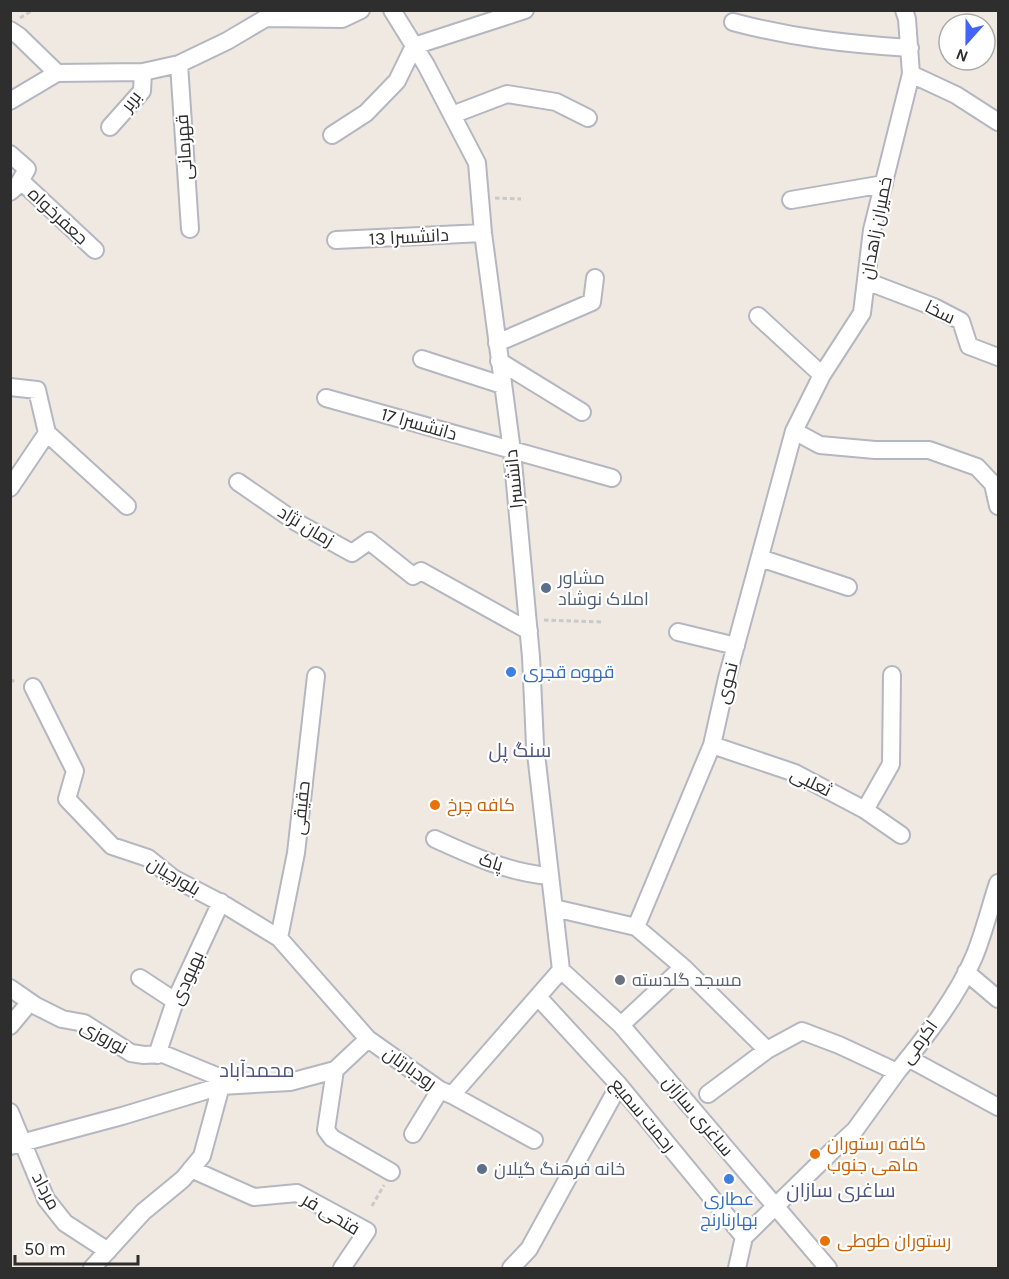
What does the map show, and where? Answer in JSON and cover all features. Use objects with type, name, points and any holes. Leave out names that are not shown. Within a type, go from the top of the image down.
[{"type":"street","points":[[10,100],[57,73],[143,72],[179,64],[227,41],[266,18],[342,19],[361,10]]},
{"type":"street","name":"دانشسرا","points":[[392,10],[477,163],[483,233],[512,451],[528,625],[535,745],[561,970]]},
{"type":"street","points":[[332,135],[366,113],[397,81],[414,46],[525,10]]},
{"type":"street","name":"خمیران زاهدان","points":[[794,431],[822,375],[862,313],[873,230],[911,74],[910,48],[904,10]]},
{"type":"street","points":[[733,22],[782,35],[840,43],[910,48]]},
{"type":"street","points":[[10,30],[20,36],[57,73]]},
{"type":"street","name":"قهرمانی","points":[[179,64],[190,229]]},
{"type":"street","name":"بربر","points":[[110,127],[142,91],[143,72]]},
{"type":"street","points":[[911,74],[956,95],[999,122]]},
{"type":"street","points":[[452,115],[507,94],[556,102],[588,118]]},
{"type":"street","points":[[10,154],[27,169],[16,187]]},
{"type":"street","points":[[791,200],[884,184]]},
{"type":"street","name":"جعفرخواه","points":[[16,187],[95,250]]},
{"type":"street","name":"دانشسرا 13","points":[[336,240],[483,233]]},
{"type":"street","points":[[497,343],[592,302],[595,278]]},
{"type":"street","name":"سخا","points":[[866,281],[934,307],[961,321],[969,346],[999,357]]},
{"type":"street","points":[[758,316],[822,375]]},
{"type":"street","points":[[422,358],[502,385]]},
{"type":"street","points":[[499,361],[582,412]]},
{"type":"street","points":[[10,387],[37,390],[47,433],[127,506]]},
{"type":"street","name":"دانشسرا 17","points":[[326,398],[612,478]]},
{"type":"street","points":[[794,431],[820,445],[875,450],[929,450],[977,467],[993,484],[999,507]]},
{"type":"street","name":"نحوی","points":[[636,927],[712,746],[736,646],[794,431]]},
{"type":"street","points":[[10,488],[47,433]]},
{"type":"street","name":"زمان نژاد","points":[[238,482],[296,522],[352,553],[369,542],[413,576],[421,571],[528,625]]},
{"type":"street","points":[[760,558],[848,587]]},
{"type":"street","points":[[678,632],[736,646]]},
{"type":"street","points":[[865,810],[891,764],[892,675]]},
{"type":"street","name":"حقیقی","points":[[279,938],[296,853],[316,676]]},
{"type":"street","name":"بلورچیان","points":[[33,687],[75,771],[67,799],[112,846],[148,858],[173,878],[221,902],[279,938],[368,1039]]},
{"type":"street","name":"ثعلبی","points":[[712,746],[795,773],[865,810],[901,835]]},
{"type":"street","name":"پاک","points":[[435,838],[476,858],[533,875],[550,876]]},
{"type":"street","name":"اکرمی","points":[[708,1094],[767,1050],[802,1031],[839,1045],[897,1072],[955,992],[966,972],[974,957],[999,883]]},
{"type":"street","name":"بهبودی","points":[[157,1055],[175,1001],[221,902]]},
{"type":"street","points":[[554,908],[636,927],[683,967],[767,1050]]},
{"type":"street","points":[[621,1025],[683,967]]},
{"type":"street","name":"رودبارتان","points":[[16,1145],[229,1085],[290,1082],[335,1070],[368,1039],[446,1092],[561,970]]},
{"type":"street","name":"ساغری سازان","points":[[561,970],[621,1025],[828,1269]]},
{"type":"street","points":[[966,972],[999,999]]},
{"type":"street","points":[[140,978],[175,1001]]},
{"type":"street","name":"نوروزی","points":[[10,988],[62,1019],[84,1023],[131,1053],[163,1054],[229,1085]]},
{"type":"street","name":"رحمت سمیع","points":[[538,997],[619,1085],[744,1237]]},
{"type":"street","points":[[10,1026],[30,1002]]},
{"type":"street","points":[[909,1058],[999,1107]]},
{"type":"street","points":[[335,1070],[326,1130],[332,1138],[392,1172]]},
{"type":"street","points":[[737,1269],[744,1237],[855,1130],[897,1072]]},
{"type":"street","points":[[92,1269],[143,1212],[183,1179],[202,1155],[229,1085]]},
{"type":"street","points":[[511,1269],[528,1249],[619,1085]]},
{"type":"street","points":[[413,1134],[446,1092],[534,1140]]},
{"type":"street","name":"مرداد","points":[[10,1112],[16,1145],[46,1199],[65,1223],[108,1251]]},
{"type":"street","name":"فتحی فر","points":[[191,1169],[254,1197],[297,1193],[367,1231],[342,1269]]},
{"type":"path","points":[[480,198],[521,199]]},
{"type":"path","points":[[528,625],[602,622]]},
{"type":"path","points":[[372,1206],[392,1172]]},
{"type":"place","name":"مشاور املاک نوشاد","points":[[546,588]]},
{"type":"place","name":"قهوه قجری","points":[[511,672]]},
{"type":"place","name":"کافه چرخ","points":[[435,805]]},
{"type":"place","name":"مسجد گلدسته","points":[[620,980]]},
{"type":"place","name":"کافه رستوران ماهی جنوب","points":[[815,1154]]},
{"type":"place","name":"خانه فرهنگ گیلان","points":[[482,1169]]},
{"type":"place","name":"عطاری بهارنارنج","points":[[729,1179]]},
{"type":"place","name":"رستوران طوطی","points":[[825,1241]]},
{"type":"district","name":"سنگ پل","points":[[520,750]]},
{"type":"district","name":"محمدآباد","points":[[257,1070]]},
{"type":"district","name":"ساغری سازان","points":[[841,1190]]}]
